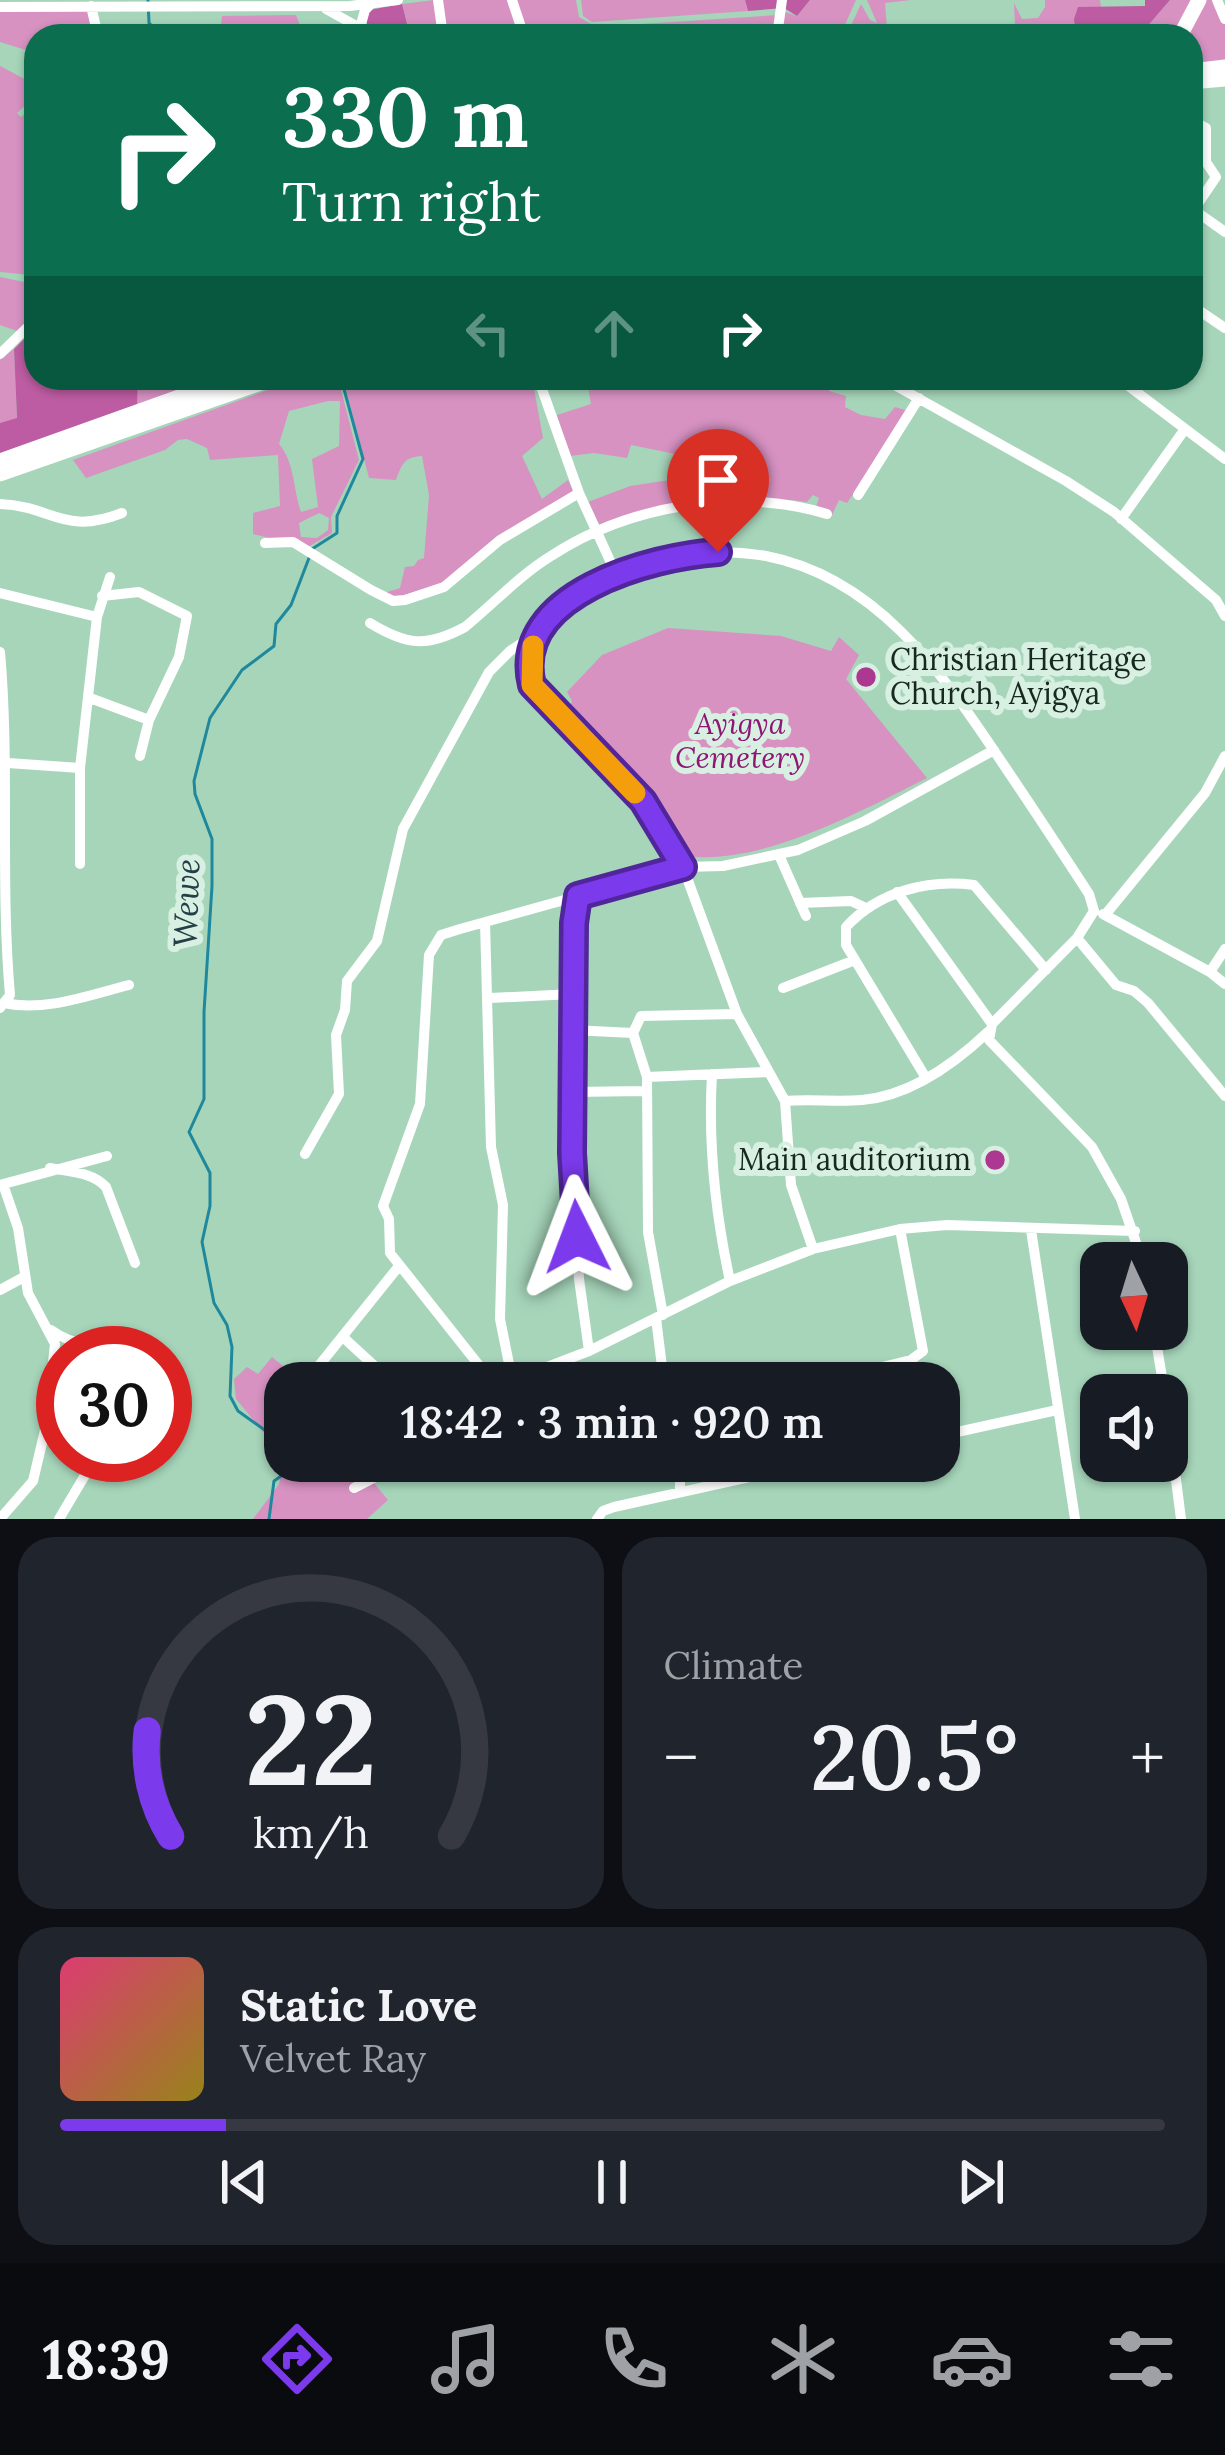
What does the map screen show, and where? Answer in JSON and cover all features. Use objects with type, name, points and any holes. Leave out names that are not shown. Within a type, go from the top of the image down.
[{"type":"highway","points":[[0,461],[198,390]]},
{"type":"highway","points":[[0,474],[241,390]]},
{"type":"street","points":[[0,7],[350,6],[398,0]]},
{"type":"street","points":[[1217,0],[1225,19]]},
{"type":"street","points":[[363,24],[365,10],[372,3]]},
{"type":"street","points":[[320,6],[349,24]]},
{"type":"street","points":[[350,6],[358,24]]},
{"type":"street","points":[[1203,126],[1206,162],[1220,175]]},
{"type":"street","points":[[0,354],[24,331]]},
{"type":"street","points":[[542,390],[595,532],[608,560],[619,569]]},
{"type":"street","points":[[905,390],[1066,481],[1121,519],[1220,598],[1225,616]]},
{"type":"street","points":[[1134,390],[1225,460]]},
{"type":"street","points":[[858,495],[919,398]]},
{"type":"street","points":[[1121,519],[1185,429]]},
{"type":"street","points":[[265,543],[293,542],[371,590],[393,601],[405,600],[444,587],[500,540],[579,493]]},
{"type":"street","points":[[370,623],[400,642],[450,635],[549,557],[595,532],[652,513],[738,501],[793,504],[827,514]]},
{"type":"street","points":[[0,504],[86,524],[122,513]]},
{"type":"street","points":[[305,1154],[339,1094],[336,1035],[345,1010],[347,981],[377,941],[403,829],[489,672],[566,603],[619,569],[689,554],[743,553],[789,562],[830,580],[891,621],[928,656],[1100,913],[1210,971],[1225,984]]},
{"type":"street","points":[[80,864],[80,768],[97,617],[110,577]]},
{"type":"street","points":[[102,596],[139,592],[187,616],[179,657],[149,720],[140,756]]},
{"type":"street","points":[[0,593],[97,617]]},
{"type":"street","points":[[536,634],[532,685],[643,801],[683,867],[736,1014],[784,1101],[790,1185],[813,1249]]},
{"type":"street","points":[[0,652],[8,763],[3,946],[10,995],[2,1006]]},
{"type":"street","points":[[90,698],[149,720]]},
{"type":"street","points":[[476,1362],[399,1266],[388,1244],[384,1196],[420,1104],[429,955],[441,935],[683,867],[723,866],[778,855],[866,821],[994,750]]},
{"type":"street","points":[[784,1101],[865,1100],[899,1091],[967,1052],[1078,938],[1205,793],[1225,757]]},
{"type":"street","points":[[8,763],[80,768]]},
{"type":"street","points":[[778,855],[806,916]]},
{"type":"street","points":[[926,1078],[846,945],[846,927],[866,908],[897,892],[935,884],[974,885],[1046,970]]},
{"type":"street","points":[[897,892],[990,1028],[995,1049],[1056,1105],[1092,1147],[1138,1242]]},
{"type":"street","points":[[578,896],[572,1092],[579,1279],[589,1351]]},
{"type":"street","points":[[800,903],[856,902],[866,908]]},
{"type":"street","points":[[485,922],[491,1147],[502,1205],[500,1319],[506,1362]]},
{"type":"street","points":[[1078,938],[1116,985],[1148,1003],[1225,1096]]},
{"type":"street","points":[[1210,971],[1225,949]]},
{"type":"street","points":[[783,988],[855,960]]},
{"type":"street","points":[[2,1006],[42,1006],[129,985]]},
{"type":"street","points":[[490,998],[573,994]]},
{"type":"street","points":[[662,1362],[648,1232],[647,1084],[633,1033],[641,1016],[736,1014]]},
{"type":"street","points":[[572,1030],[633,1033]]},
{"type":"street","points":[[572,1092],[712,1074],[767,1072]]},
{"type":"street","points":[[712,1074],[716,1220],[730,1281]]},
{"type":"street","points":[[47,1326],[28,1293],[18,1228],[2,1185],[50,1168],[107,1156]]},
{"type":"street","points":[[50,1168],[85,1174],[106,1187],[135,1263]]},
{"type":"street","points":[[560,1362],[730,1281],[813,1249],[900,1229],[946,1225],[1135,1231]]},
{"type":"street","points":[[900,1229],[922,1351],[903,1362]]},
{"type":"street","points":[[1031,1230],[1075,1519]]},
{"type":"street","points":[[323,1362],[399,1266]]},
{"type":"street","points":[[3,1289],[24,1276]]},
{"type":"street","points":[[3,1289],[28,1293]]},
{"type":"street","points":[[344,1338],[370,1362]]},
{"type":"street","points":[[960,1431],[1058,1410]]},
{"type":"street","points":[[1,1519],[36,1472]]},
{"type":"street","points":[[59,1519],[82,1482]]},
{"type":"street","points":[[354,1488],[365,1482]]},
{"type":"street","points":[[680,1482],[680,1492]]},
{"type":"street","points":[[597,1519],[614,1507],[713,1482]]},
{"type":"street","points":[[1176,1482],[1181,1519]]},
{"type":"green space","points":[[434,0],[439,24],[407,24],[402,4]]},
{"type":"green space","points":[[440,0],[509,0],[516,24],[444,24]]},
{"type":"green space","points":[[516,0],[576,0],[579,17],[591,24],[524,24]]},
{"type":"green space","points":[[581,0],[745,0],[748,11],[592,22],[583,16]]},
{"type":"green space","points":[[810,0],[856,0],[845,24],[782,24],[785,12],[797,16]]},
{"type":"green space","points":[[867,0],[911,0],[885,3],[887,24],[852,24],[861,4],[877,23]]},
{"type":"green space","points":[[1045,0],[1100,0],[1101,7],[1078,8],[1077,24],[1015,24],[1014,3],[1022,19],[1038,18]]},
{"type":"green space","points":[[1170,0],[1196,0],[1183,24],[1149,24]]},
{"type":"green space","points":[[1202,0],[1217,0],[1225,22],[1225,60],[1203,63],[1203,24],[1191,24]]},
{"type":"green space","points":[[0,10],[88,11],[92,24],[24,24],[24,49],[0,42]]},
{"type":"green space","points":[[296,15],[299,24],[221,24],[222,16]]},
{"type":"green space","points":[[778,15],[776,24],[642,24]]},
{"type":"green space","points":[[0,66],[24,79],[24,107],[17,113],[24,115],[24,274],[0,272]]},
{"type":"green space","points":[[0,277],[24,282],[24,327],[20,332],[0,325]]},
{"type":"green space","points":[[14,349],[17,419],[0,423],[0,360]]},
{"type":"green space","points":[[138,390],[188,390],[137,408]]},
{"type":"green space","points":[[268,390],[341,390],[359,460],[331,517],[332,533],[308,547],[253,534],[253,513],[280,506],[278,455],[210,460],[207,448],[178,440],[165,450],[86,478],[73,460]],"holes":[[[340,401],[339,446],[312,459],[318,507],[301,512],[291,468],[279,444],[289,411]],[[319,513],[329,518],[328,530],[317,538],[301,537],[299,523]]]},
{"type":"green space","points":[[346,390],[534,390],[543,438],[522,456],[542,499],[568,480],[574,492],[445,583],[394,598],[384,593],[400,588],[405,567],[424,558],[429,495],[422,456],[404,462],[396,480],[369,478]]},
{"type":"green space","points":[[589,390],[829,390],[846,396],[845,407],[861,415],[885,419],[895,407],[908,411],[847,503],[839,500],[832,515],[816,507],[819,498],[813,495],[807,502],[750,498],[702,502],[600,526],[588,502],[671,476],[694,478],[695,458],[631,445],[627,458],[594,453],[570,456],[557,415],[591,404]]},
{"type":"green space","name":"Ayigya Cemetery","points":[[668,628],[781,636],[831,651],[839,637],[859,655],[846,679],[927,778],[779,844],[717,857],[688,856],[648,797],[568,713],[572,701],[567,692],[602,655]]},
{"type":"green space","points":[[247,1367],[258,1374],[264,1367],[264,1433],[236,1399],[234,1379]]},
{"type":"green space","points":[[375,1482],[388,1500],[367,1519],[253,1519],[279,1484]]},
{"type":"shaded area","points":[[745,0],[810,0],[797,16],[784,8],[748,11]]},
{"type":"shaded area","points":[[1145,0],[1170,0],[1149,24],[1075,24],[1078,7],[1145,6]]},
{"type":"shaded area","points":[[402,4],[407,24],[367,24],[369,10]]},
{"type":"shaded area","points":[[24,339],[24,390],[138,390],[137,408],[0,455],[0,423],[17,418],[14,349]]},
{"type":"waterway","name":"Wewe","points":[[148,0],[150,24]]},
{"type":"waterway","name":"Wewe","points":[[312,549],[337,533],[337,516],[363,459],[344,390]]},
{"type":"waterway","name":"Wewe","points":[[264,1430],[238,1411],[230,1396],[232,1347],[227,1325],[214,1303],[202,1242],[210,1206],[210,1173],[189,1132],[204,1099],[212,886],[212,839],[194,781],[210,718],[242,670],[274,646],[276,624],[291,605],[309,558]]},
{"type":"waterway","name":"Wewe","points":[[269,1519],[274,1482]]},
{"type":"slow traffic","points":[[533,646],[532,685],[635,793]]},
{"type":"place","name":"Christian Heritage Church, Ayigya","points":[[866,677]]},
{"type":"place","name":"Main auditorium","points":[[995,1160]]},
{"type":"route","points":[[577,1237],[572,1153],[578,896],[683,867],[643,801],[532,685],[532,646],[542,626],[566,603],[619,569],[718,552]]}]
